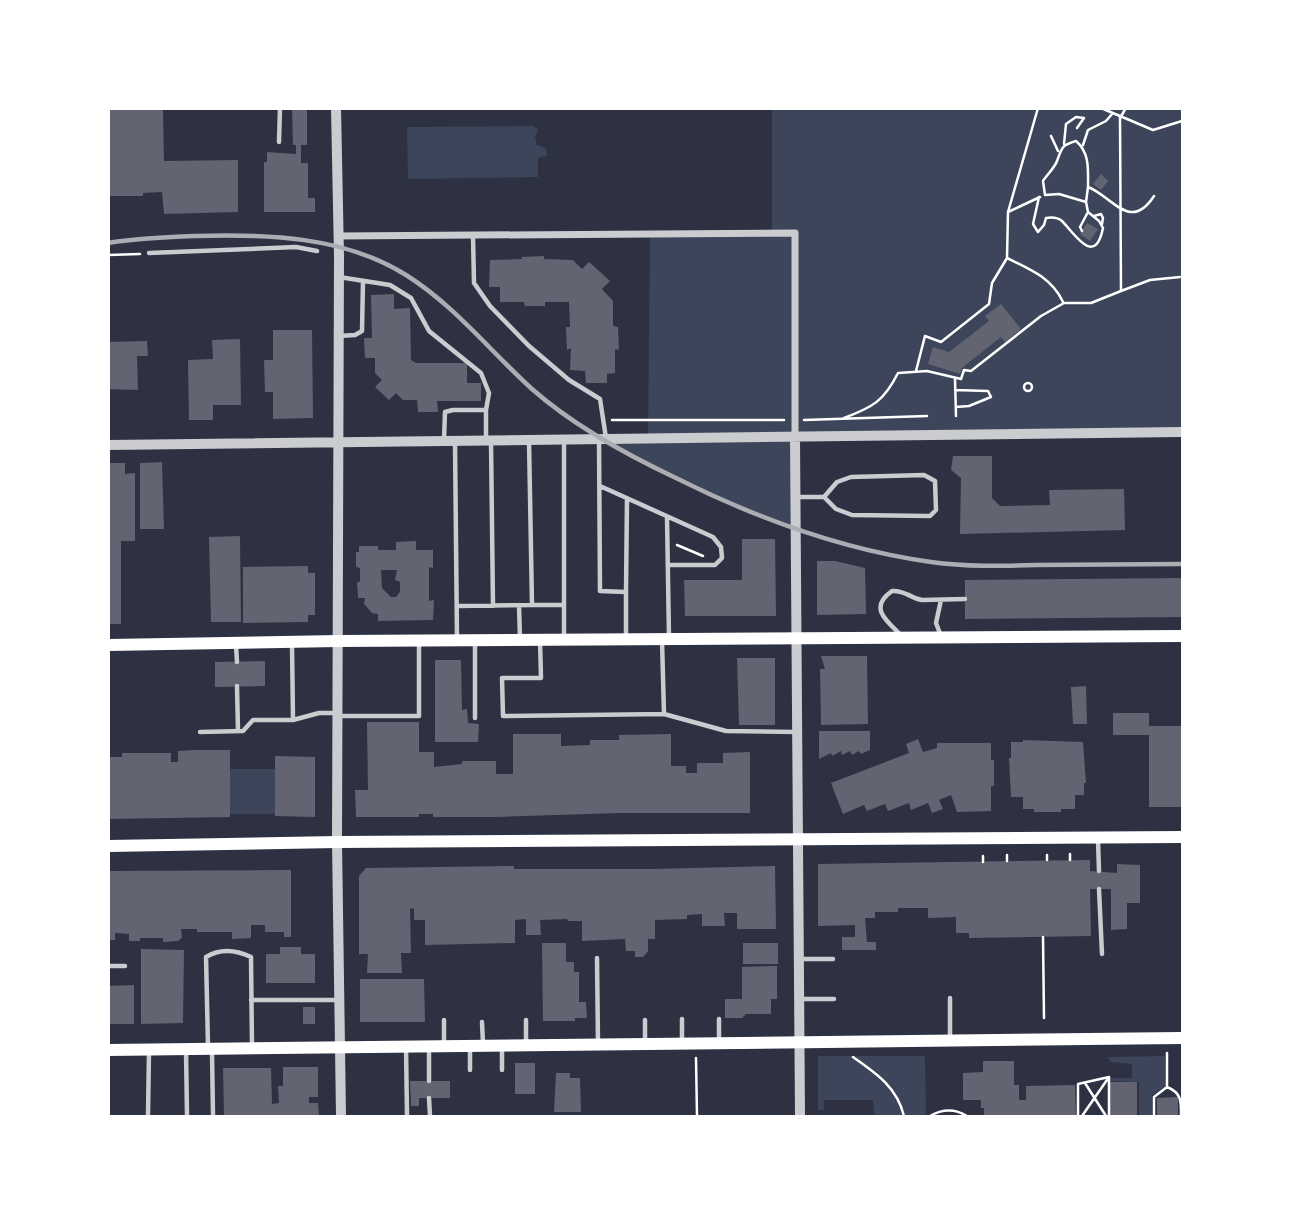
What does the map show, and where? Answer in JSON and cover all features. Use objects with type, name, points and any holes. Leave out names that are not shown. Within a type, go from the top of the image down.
[{"type":"main road","points":[[108,645],[418,640],[1182,636]]},
{"type":"main road","points":[[108,846],[1182,836]]},
{"type":"main road","points":[[108,1050],[1182,1038]]},
{"type":"street","points":[[336,108],[339,277],[337,842],[341,1116]]},
{"type":"street","points":[[338,236],[795,233],[800,1116]]},
{"type":"street","points":[[108,445],[1182,432]]},
{"type":"lane","points":[[279,142],[280,108]]},
{"type":"lane","points":[[473,235],[474,284],[489,306],[529,346],[569,380],[600,399],[604,421],[600,486],[600,591],[626,593]]},
{"type":"lane","points":[[149,253],[296,247],[317,251]]},
{"type":"lane","points":[[339,277],[390,285],[411,298],[429,331],[481,373],[489,393],[486,410],[493,606]]},
{"type":"lane","points":[[338,336],[355,335],[362,331],[363,281]]},
{"type":"lane","points":[[457,640],[449,441],[445,412],[486,410]]},
{"type":"lane","points":[[564,439],[564,639]]},
{"type":"lane","points":[[529,440],[532,605]]},
{"type":"lane","points":[[796,496],[824,497],[836,509],[852,515],[930,516],[936,510],[935,481],[924,475],[851,477],[837,482],[824,497]]},
{"type":"lane","points":[[600,486],[713,537],[723,552],[719,563],[668,565]]},
{"type":"lane","points":[[626,639],[627,498]]},
{"type":"lane","points":[[664,714],[667,517]]},
{"type":"lane","points":[[903,637],[884,619],[880,611],[881,602],[891,591],[900,590],[916,599],[965,599]]},
{"type":"lane","points":[[941,600],[936,623],[941,637]]},
{"type":"lane","points":[[519,605],[520,640]]},
{"type":"lane","points":[[457,606],[563,605]]},
{"type":"lane","points":[[200,732],[243,731],[253,720],[292,720],[319,713],[419,716],[418,640]]},
{"type":"lane","points":[[475,640],[475,719]]},
{"type":"lane","points":[[540,640],[541,678],[502,678],[503,716],[664,714],[726,731],[799,732]]},
{"type":"lane","points":[[292,642],[292,720]]},
{"type":"lane","points":[[236,643],[237,662]]},
{"type":"lane","points":[[237,686],[238,731]]},
{"type":"lane","points":[[1098,837],[1098,871]]},
{"type":"lane","points":[[1099,889],[1102,954]]},
{"type":"lane","points":[[213,1116],[206,957],[211,953],[231,951],[250,957],[252,1048]]},
{"type":"lane","points":[[597,958],[598,1044]]},
{"type":"lane","points":[[800,959],[833,959]]},
{"type":"lane","points":[[108,966],[125,966]]},
{"type":"lane","points":[[800,999],[834,999]]},
{"type":"lane","points":[[950,999],[950,1040]]},
{"type":"lane","points":[[251,1000],[340,1000]]},
{"type":"lane","points":[[682,1019],[682,1043]]},
{"type":"lane","points":[[719,1019],[719,1043]]},
{"type":"lane","points":[[444,1020],[444,1045]]},
{"type":"lane","points":[[526,1020],[526,1045]]},
{"type":"lane","points":[[645,1020],[645,1044]]},
{"type":"lane","points":[[470,1070],[482,1021]]},
{"type":"lane","points":[[406,1045],[407,1116]]},
{"type":"lane","points":[[429,1045],[429,1081]]},
{"type":"lane","points":[[502,1045],[502,1070]]},
{"type":"lane","points":[[148,1116],[149,1049]]},
{"type":"lane","points":[[186,1049],[187,1116]]},
{"type":"lane","points":[[429,1098],[430,1116]]},
{"type":"path","points":[[916,372],[925,336],[941,342],[989,304],[992,283],[1007,258],[1008,212],[1038,108]]},
{"type":"path","points":[[1101,108],[1153,130],[1182,121]]},
{"type":"path","points":[[1121,290],[1120,118],[1126,108]]},
{"type":"path","points":[[1082,231],[1080,227],[1088,212],[1088,163],[1083,146],[1088,130],[1106,121],[1112,114]]},
{"type":"path","points":[[1058,151],[1064,144],[1066,124],[1076,117],[1084,118],[1077,128]]},
{"type":"path","points":[[1045,195],[1043,181],[1057,162],[1058,151],[1051,136]]},
{"type":"path","points":[[1064,144],[1076,141],[1083,146]]},
{"type":"path","points":[[1088,187],[1097,190],[1108,202],[1129,212],[1139,211],[1149,204],[1154,195]]},
{"type":"path","points":[[1008,212],[1045,195],[1059,194],[1086,202]]},
{"type":"path","points":[[1039,197],[1033,223],[1035,229],[1038,232],[1046,218],[1054,217],[1061,220],[1077,241],[1087,247],[1098,242],[1103,228],[1088,212]]},
{"type":"path","points":[[1053,210],[1054,217]]},
{"type":"path","points":[[108,255],[149,253]]},
{"type":"path","points":[[1007,258],[1046,279],[1059,292],[1064,303]]},
{"type":"path","points":[[844,418],[882,400],[898,373],[928,371],[961,379],[964,370],[971,371],[1041,316],[1064,303],[1091,303],[1150,280],[1180,276]]},
{"type":"path","points":[[955,379],[956,416]]},
{"type":"path","points":[[955,390],[988,391],[991,397],[969,406],[956,407]]},
{"type":"path","points":[[604,421],[927,416]]},
{"type":"path","points":[[667,541],[719,563]]},
{"type":"path","points":[[1007,855],[1007,861]]},
{"type":"path","points":[[1047,855],[1047,860]]},
{"type":"path","points":[[1070,855],[1070,860]]},
{"type":"path","points":[[983,856],[983,862]]},
{"type":"path","points":[[1043,937],[1044,1018]]},
{"type":"path","points":[[1167,1054],[1167,1087]]},
{"type":"path","points":[[853,1057],[891,1087],[904,1116]]},
{"type":"path","points":[[696,1058],[697,1116]]},
{"type":"path","points":[[1080,1116],[1079,1084],[1108,1077]]},
{"type":"path","points":[[1080,1116],[1108,1077]]},
{"type":"path","points":[[1107,1116],[1108,1077]]},
{"type":"path","points":[[1085,1083],[1107,1116]]},
{"type":"path","points":[[1154,1116],[1154,1097],[1167,1087]]},
{"type":"path","points":[[1167,1087],[1181,1099],[1181,1116]]},
{"type":"path","points":[[930,1116],[946,1110],[967,1116]]},
{"type":"shaded area","points":[[772,109],[1182,109],[1182,432],[648,438],[650,233],[772,233]]},
{"type":"shaded area","points":[[534,126],[538,130],[535,136],[537,145],[546,148],[547,156],[538,158],[538,177],[408,179],[407,127]]},
{"type":"shaded area","points":[[795,439],[797,529],[699,488],[604,440]]},
{"type":"shaded area","points":[[230,769],[275,769],[275,814],[230,814]]},
{"type":"shaded area","points":[[818,1056],[925,1056],[926,1115],[874,1116],[873,1100],[824,1100],[824,1110],[818,1110]]},
{"type":"shaded area","points":[[1165,1056],[1166,1086],[1152,1095],[1152,1116],[1139,1116],[1139,1082],[1111,1081],[1111,1078],[1132,1078],[1132,1064],[1110,1062],[1108,1057]]},
{"type":"building","points":[[109,108],[163,108],[164,161],[238,160],[238,212],[164,214],[162,192],[143,193],[143,196],[108,196]]},
{"type":"building","points":[[292,108],[307,108],[307,145],[301,145],[301,163],[308,163],[308,198],[315,198],[315,212],[264,212],[264,162],[267,162],[267,152],[296,154],[296,145],[293,145]]},
{"type":"building","points":[[1101,174],[1108,181],[1101,190],[1093,184]]},
{"type":"building","points":[[1087,223],[1098,229],[1090,241],[1080,234]]},
{"type":"building","points":[[544,256],[544,259],[573,260],[582,269],[589,262],[610,281],[602,289],[613,301],[613,326],[618,327],[619,350],[615,349],[615,373],[607,374],[607,383],[586,383],[585,371],[570,370],[571,348],[567,350],[566,327],[570,327],[569,302],[545,302],[545,306],[525,306],[524,302],[500,302],[500,287],[489,287],[490,260]]},
{"type":"building","points":[[394,294],[394,309],[410,308],[411,360],[416,363],[467,363],[467,383],[481,383],[481,401],[437,401],[438,412],[418,412],[417,400],[403,400],[396,393],[389,400],[375,387],[382,380],[375,373],[375,358],[365,358],[364,338],[372,338],[371,295]]},
{"type":"building","points":[[1001,304],[1021,329],[1005,342],[1001,337],[962,368],[960,374],[928,364],[933,347],[949,352],[989,321],[985,316]]},
{"type":"building","points":[[273,330],[312,330],[313,418],[273,419],[273,392],[265,392],[264,360],[273,360]]},
{"type":"building","points":[[240,339],[241,405],[213,405],[213,420],[189,420],[188,360],[213,359],[212,340]]},
{"type":"building","points":[[147,341],[148,356],[137,356],[138,390],[108,389],[108,342]]},
{"type":"building","points":[[953,456],[992,456],[992,498],[1000,506],[1050,505],[1049,490],[1124,489],[1125,530],[960,534],[961,478],[951,470]]},
{"type":"building","points":[[162,462],[164,529],[140,529],[140,463]]},
{"type":"building","points":[[108,463],[125,463],[125,474],[135,473],[135,541],[121,541],[121,624],[108,624]]},
{"type":"building","points":[[240,536],[241,622],[211,622],[209,537]]},
{"type":"building","points":[[742,539],[775,539],[776,616],[685,616],[684,580],[742,580]]},
{"type":"building","points":[[416,541],[416,550],[433,550],[433,568],[429,567],[429,601],[434,600],[433,620],[378,621],[378,614],[372,613],[364,604],[365,598],[358,598],[360,568],[356,567],[356,552],[359,552],[359,546],[396,550],[396,542]],"holes":[[[381,570],[397,570],[395,580],[400,582],[400,592],[396,597],[391,597],[382,588]]]},
{"type":"building","points":[[817,561],[835,561],[865,568],[866,614],[817,615]]},
{"type":"building","points":[[308,566],[308,573],[315,573],[315,615],[308,615],[308,622],[243,623],[243,567]]},
{"type":"building","points":[[1182,578],[1182,617],[965,619],[965,580]]},
{"type":"building","points":[[821,656],[867,656],[868,724],[821,725],[820,669],[825,669]]},
{"type":"building","points":[[737,658],[775,658],[775,725],[739,725]]},
{"type":"building","points":[[435,660],[461,660],[462,710],[467,709],[468,723],[479,724],[478,742],[435,742]]},
{"type":"building","points":[[265,661],[265,686],[215,687],[215,662]]},
{"type":"building","points":[[1086,686],[1087,724],[1073,724],[1071,687]]},
{"type":"building","points":[[1113,713],[1149,713],[1149,726],[1182,726],[1182,807],[1149,807],[1149,735],[1113,735]]},
{"type":"building","points":[[367,722],[419,722],[419,752],[434,752],[434,767],[462,764],[462,761],[496,761],[496,774],[513,774],[513,734],[561,734],[561,746],[590,745],[590,740],[619,740],[619,735],[671,734],[671,766],[686,766],[686,773],[697,773],[697,763],[723,763],[723,753],[750,752],[750,813],[495,817],[433,817],[433,814],[419,814],[419,817],[356,817],[355,790],[368,790]]},
{"type":"building","points":[[819,731],[870,731],[870,750],[852,755],[850,751],[842,755],[841,751],[819,759]]},
{"type":"building","points":[[918,739],[923,752],[937,748],[937,743],[991,743],[994,786],[991,786],[991,811],[957,812],[951,795],[939,800],[943,809],[932,813],[928,803],[911,810],[909,803],[888,811],[885,804],[867,811],[864,805],[843,814],[831,783],[909,753],[906,744]]},
{"type":"building","points":[[1011,742],[1083,742],[1086,783],[1084,795],[1075,795],[1075,809],[1034,812],[1034,809],[1023,809],[1023,797],[1011,797]]},
{"type":"building","points":[[230,750],[230,817],[108,819],[108,757],[122,757],[122,753],[171,753],[171,762],[178,762],[178,751]]},
{"type":"building","points":[[275,756],[315,757],[315,817],[275,816]]},
{"type":"building","points":[[1090,860],[1090,871],[1117,873],[1117,864],[1140,865],[1140,903],[1127,903],[1127,929],[1111,930],[1111,889],[1090,889],[1091,936],[969,938],[969,933],[956,933],[956,917],[928,918],[928,908],[898,908],[898,912],[875,912],[875,918],[865,918],[867,942],[876,942],[876,950],[842,950],[842,937],[855,937],[855,925],[818,926],[818,864]]},
{"type":"building","points":[[514,866],[514,869],[654,869],[775,866],[776,929],[737,929],[737,913],[724,913],[725,926],[702,926],[702,914],[687,915],[687,919],[655,920],[655,939],[648,939],[648,951],[643,957],[635,957],[635,951],[626,951],[625,939],[582,941],[582,921],[567,919],[540,920],[541,935],[526,935],[526,919],[515,920],[515,943],[425,945],[425,920],[414,920],[414,909],[410,908],[411,953],[401,953],[402,973],[367,973],[368,954],[359,954],[359,876],[366,868]]},
{"type":"building","points":[[291,870],[291,937],[284,937],[284,932],[265,932],[265,925],[251,925],[251,938],[232,939],[232,932],[181,929],[182,938],[178,941],[163,942],[163,938],[140,938],[140,941],[129,941],[129,934],[115,933],[115,940],[108,940],[108,871]]},
{"type":"building","points":[[542,943],[566,943],[566,962],[574,962],[574,972],[579,972],[579,1002],[586,1002],[587,1018],[575,1018],[575,1021],[543,1021]]},
{"type":"building","points":[[743,943],[778,943],[778,964],[743,964]]},
{"type":"building","points":[[280,947],[301,947],[301,954],[315,954],[315,983],[266,983],[266,954],[280,954]]},
{"type":"building","points":[[141,949],[184,950],[183,1023],[141,1024]]},
{"type":"building","points":[[777,966],[777,999],[771,999],[771,1014],[746,1014],[742,1018],[725,1018],[725,999],[742,999],[742,967]]},
{"type":"building","points":[[360,979],[424,979],[425,1022],[360,1022]]},
{"type":"building","points":[[134,985],[134,1024],[108,1024],[108,986]]},
{"type":"building","points":[[303,1007],[315,1007],[315,1024],[303,1024]]},
{"type":"building","points":[[983,1061],[1014,1061],[1014,1085],[1019,1085],[1019,1100],[1026,1100],[1026,1086],[1075,1085],[1076,1116],[984,1115],[981,1100],[963,1100],[963,1073],[983,1072]]},
{"type":"building","points":[[515,1063],[535,1063],[535,1094],[515,1094]]},
{"type":"building","points":[[283,1067],[318,1067],[318,1097],[309,1097],[309,1103],[318,1103],[319,1116],[224,1116],[223,1068],[271,1068],[272,1104],[279,1103],[278,1086],[283,1086]]},
{"type":"building","points":[[556,1073],[570,1073],[570,1078],[580,1078],[581,1112],[554,1112]]},
{"type":"building","points":[[410,1081],[450,1081],[450,1098],[419,1098],[419,1106],[411,1106]]},
{"type":"building","points":[[1110,1082],[1137,1082],[1137,1116],[1110,1116]]},
{"type":"building","points":[[1178,1097],[1178,1116],[1157,1116],[1157,1098]]},
{"type":"railway","points":[[108,243],[196,236],[277,237],[331,245],[382,262],[406,275],[440,300],[532,389],[601,438],[657,469],[737,506],[833,540],[898,557],[957,565],[1182,564]]}]
